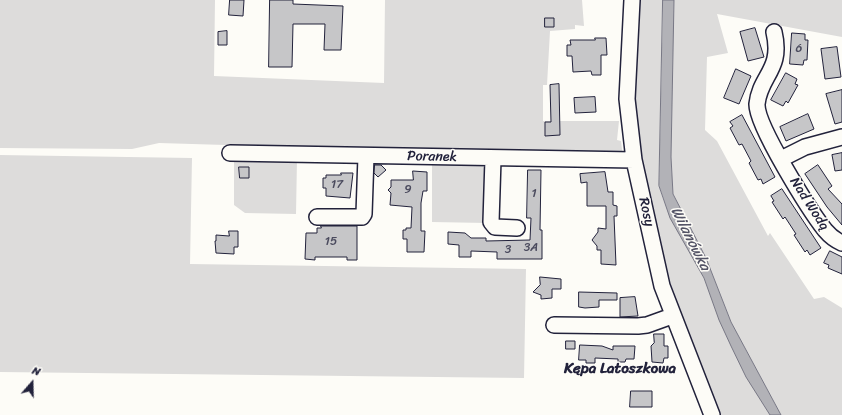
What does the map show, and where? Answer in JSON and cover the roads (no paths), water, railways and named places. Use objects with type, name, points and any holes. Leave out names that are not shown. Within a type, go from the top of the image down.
[{"type":"street","name":"Rosy","points":[[632,0],[627,99],[634,160],[662,286],[672,316],[712,415]]},
{"type":"street","name":"Nad Wodą","points":[[774,32],[776,48],[775,61],[759,94],[757,108],[759,117],[781,159],[826,231],[832,238],[842,243]]},
{"type":"street","points":[[781,159],[805,147],[842,137]]},
{"type":"street","name":"Poranek","points":[[230,153],[493,159],[634,160]]},
{"type":"street","points":[[316,217],[362,217],[364,214],[366,156]]},
{"type":"street","points":[[493,159],[491,222],[495,227],[517,228]]},
{"type":"street","points":[[554,325],[638,326],[658,322],[672,316]]},
{"type":"water","name":"Wilanówka","points":[[663,0],[674,0],[671,157],[673,194],[706,258],[731,322],[781,415],[770,415],[746,377],[719,320],[704,278],[670,218],[659,186]]},
{"type":"district","name":"Kępa Latoszkowa","points":[[620,369]]}]
